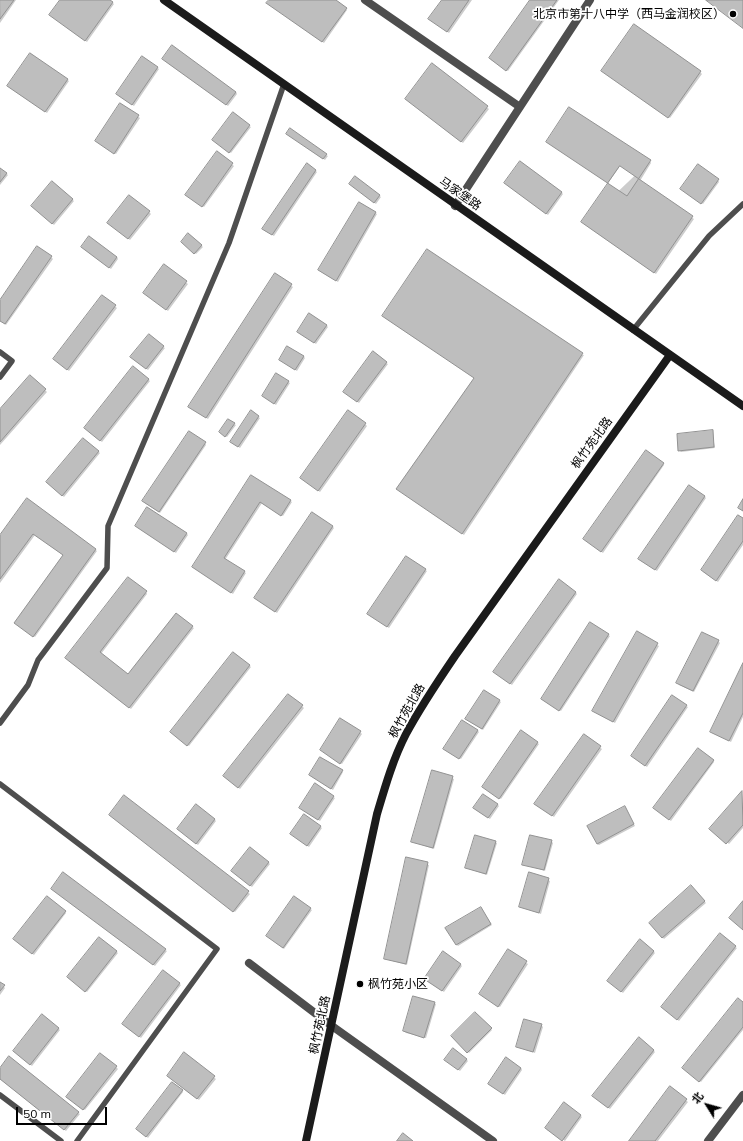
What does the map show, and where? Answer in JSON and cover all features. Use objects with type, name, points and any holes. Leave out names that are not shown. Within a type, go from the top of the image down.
[{"type":"street","name":"马家堡路","points":[[164,0],[455,206],[743,406]]},
{"type":"street","points":[[365,0],[520,107]]},
{"type":"street","points":[[455,206],[590,0]]},
{"type":"street","name":"枫竹苑北路","points":[[306,1141],[377,814],[390,773],[406,734],[455,656],[670,356]]},
{"type":"street","points":[[249,964],[332,1026],[493,1141]]},
{"type":"street","points":[[708,1141],[743,1095]]},
{"type":"lane","points":[[0,723],[28,685],[38,660],[107,568],[108,526],[229,243],[284,84]]},
{"type":"lane","points":[[633,330],[709,236],[743,204]]},
{"type":"lane","points":[[0,352],[12,361],[0,377]]},
{"type":"lane","points":[[0,784],[217,949],[76,1141]]},
{"type":"lane","points":[[0,1095],[61,1141]]},
{"type":"building","points":[[0,0],[14,0],[0,19]]},
{"type":"building","points":[[60,0],[110,0],[113,2],[85,41],[49,15]]},
{"type":"building","points":[[269,0],[336,0],[347,8],[322,42],[266,3]]},
{"type":"building","points":[[442,0],[469,0],[447,32],[428,19]]},
{"type":"building","points":[[530,0],[557,0],[506,71],[489,58]]},
{"type":"building","name":"北京市第十八中学（西马金润校区）","points":[[706,0],[743,0],[743,28]]},
{"type":"building","points":[[634,24],[701,71],[668,118],[601,71]]},
{"type":"building","points":[[172,45],[236,92],[226,105],[162,59]]},
{"type":"building","points":[[30,53],[68,79],[45,112],[7,86]]},
{"type":"building","points":[[142,56],[158,67],[132,105],[116,94]]},
{"type":"building","points":[[432,63],[488,106],[461,142],[405,99]]},
{"type":"building","points":[[120,103],[139,115],[114,154],[95,141]]},
{"type":"building","points":[[569,107],[651,160],[627,196],[546,142]]},
{"type":"building","points":[[233,112],[250,125],[229,153],[212,140]]},
{"type":"building","points":[[290,128],[327,154],[323,159],[286,134]]},
{"type":"building","points":[[217,151],[233,163],[202,207],[185,195]]},
{"type":"building","points":[[520,161],[562,192],[546,214],[504,183]]},
{"type":"building","points":[[307,163],[316,170],[272,235],[262,229]]},
{"type":"building","points":[[698,164],[719,179],[701,204],[680,189]]},
{"type":"building","points":[[620,166],[693,216],[654,273],[581,222]]},
{"type":"building","points":[[0,168],[7,173],[0,182]]},
{"type":"building","points":[[355,176],[380,195],[374,203],[349,184]]},
{"type":"building","points":[[52,181],[73,199],[52,224],[31,206]]},
{"type":"building","points":[[129,195],[150,211],[128,239],[107,223]]},
{"type":"building","points":[[359,202],[376,212],[336,281],[318,270]]},
{"type":"building","points":[[188,233],[202,245],[194,254],[181,242]]},
{"type":"building","points":[[89,236],[117,257],[109,268],[81,247]]},
{"type":"building","points":[[37,246],[52,256],[5,324],[0,321],[0,300]]},
{"type":"building","points":[[427,249],[583,353],[462,534],[396,489],[474,378],[382,316]]},
{"type":"building","points":[[164,264],[187,281],[166,310],[143,293]]},
{"type":"building","points":[[275,273],[292,284],[206,418],[188,407]]},
{"type":"building","points":[[102,295],[116,305],[67,370],[53,359]]},
{"type":"building","points":[[309,313],[327,325],[314,343],[297,332]]},
{"type":"building","points":[[149,334],[164,346],[146,369],[130,357]]},
{"type":"building","points":[[287,346],[304,356],[295,370],[279,360]]},
{"type":"building","points":[[373,351],[387,362],[357,402],[343,392]]},
{"type":"building","points":[[133,366],[149,379],[100,441],[84,428]]},
{"type":"building","points":[[276,373],[289,381],[274,404],[262,396]]},
{"type":"building","points":[[30,375],[46,389],[0,442],[0,409]]},
{"type":"building","points":[[251,410],[259,416],[238,447],[230,442]]},
{"type":"building","points":[[348,410],[366,423],[318,491],[300,478]]},
{"type":"building","points":[[228,419],[235,423],[225,437],[219,432]]},
{"type":"building","points":[[713,430],[714,447],[678,451],[677,434]]},
{"type":"building","points":[[189,431],[206,442],[159,512],[142,501]]},
{"type":"building","points":[[83,438],[99,451],[62,496],[46,482]]},
{"type":"building","points":[[646,450],[664,463],[601,552],[583,539]]},
{"type":"building","points":[[251,475],[291,500],[281,516],[260,502],[224,558],[245,571],[231,593],[192,567]]},
{"type":"building","points":[[689,485],[705,496],[655,570],[638,559]]},
{"type":"building","points":[[27,498],[96,549],[33,637],[14,623],[63,555],[33,534],[0,579],[0,535]]},
{"type":"building","points":[[743,499],[743,511],[738,508]]},
{"type":"building","points":[[147,507],[187,533],[174,552],[135,526]]},
{"type":"building","points":[[312,512],[333,526],[275,612],[254,598]]},
{"type":"building","points":[[738,515],[743,518],[743,541],[716,581],[701,570]]},
{"type":"building","points":[[406,556],[426,569],[387,627],[367,614]]},
{"type":"building","points":[[128,577],[147,591],[100,652],[128,674],[176,613],[193,626],[129,708],[65,658]]},
{"type":"building","points":[[559,579],[576,592],[510,684],[493,672]]},
{"type":"building","points":[[590,622],[609,634],[559,711],[541,699]]},
{"type":"building","points":[[637,631],[658,643],[613,722],[592,711]]},
{"type":"building","points":[[702,632],[719,640],[693,691],[676,683]]},
{"type":"building","points":[[233,652],[250,665],[187,746],[170,732]]},
{"type":"building","points":[[743,663],[743,713],[729,741],[710,732]]},
{"type":"building","points":[[484,690],[500,700],[482,729],[465,719]]},
{"type":"building","points":[[288,694],[303,705],[238,788],[223,776]]},
{"type":"building","points":[[672,695],[687,705],[645,766],[631,756]]},
{"type":"building","points":[[340,718],[361,731],[340,764],[320,750]]},
{"type":"building","points":[[462,720],[478,730],[459,759],[443,749]]},
{"type":"building","points":[[521,730],[538,742],[499,799],[482,787]]},
{"type":"building","points":[[584,734],[601,746],[552,816],[534,804]]},
{"type":"building","points":[[698,748],[714,760],[669,820],[653,808]]},
{"type":"building","points":[[320,757],[343,770],[331,789],[309,775]]},
{"type":"building","points":[[432,770],[453,776],[433,848],[411,842]]},
{"type":"building","points":[[315,783],[334,796],[318,820],[299,808]]},
{"type":"building","points":[[742,791],[743,825],[726,844],[709,829]]},
{"type":"building","points":[[483,794],[498,804],[488,818],[473,808]]},
{"type":"building","points":[[124,795],[249,891],[233,912],[109,815]]},
{"type":"building","points":[[196,804],[215,819],[196,844],[177,829]]},
{"type":"building","points":[[625,806],[634,824],[597,844],[587,826]]},
{"type":"building","points":[[304,814],[321,826],[307,846],[290,834]]},
{"type":"building","points":[[475,835],[496,841],[486,874],[465,868]]},
{"type":"building","points":[[530,835],[552,840],[544,870],[522,865]]},
{"type":"building","points":[[250,847],[269,862],[250,886],[231,871]]},
{"type":"building","points":[[406,857],[428,862],[406,964],[384,959]]},
{"type":"building","points":[[63,872],[166,949],[153,965],[51,889]]},
{"type":"building","points":[[529,872],[549,878],[539,913],[519,907]]},
{"type":"building","points":[[691,885],[705,901],[662,938],[649,923]]},
{"type":"building","points":[[47,896],[66,911],[32,954],[13,939]]},
{"type":"building","points":[[294,896],[311,908],[283,948],[266,936]]},
{"type":"building","points":[[743,901],[743,930],[729,918]]},
{"type":"building","points":[[481,907],[491,924],[456,945],[445,928]]},
{"type":"building","points":[[720,933],[736,946],[677,1020],[661,1007]]},
{"type":"building","points":[[99,937],[117,951],[85,992],[67,977]]},
{"type":"building","points":[[640,939],[654,951],[621,992],[607,981]]},
{"type":"building","points":[[508,949],[527,961],[498,1007],[479,994]]},
{"type":"building","points":[[443,951],[461,964],[442,991],[424,979]]},
{"type":"building","points":[[163,970],[180,983],[139,1037],[122,1024]]},
{"type":"building","points":[[0,982],[5,985],[0,991]]},
{"type":"building","points":[[413,996],[435,1002],[424,1038],[403,1031]]},
{"type":"building","points":[[738,998],[743,1002],[743,1027],[699,1082],[682,1068]]},
{"type":"building","points":[[475,1012],[492,1028],[467,1053],[451,1036]]},
{"type":"building","points":[[42,1014],[59,1028],[30,1065],[13,1051]]},
{"type":"building","points":[[524,1019],[542,1024],[533,1052],[516,1047]]},
{"type":"building","points":[[639,1037],[654,1050],[608,1108],[592,1096]]},
{"type":"building","points":[[453,1048],[467,1059],[458,1070],[444,1060]]},
{"type":"building","points":[[184,1052],[215,1076],[197,1099],[167,1076]]},
{"type":"building","points":[[100,1053],[117,1066],[83,1110],[66,1097]]},
{"type":"building","points":[[9,1056],[79,1112],[64,1130],[0,1079],[0,1068]]},
{"type":"building","points":[[506,1057],[521,1068],[503,1094],[488,1084]]},
{"type":"building","points":[[172,1082],[183,1090],[146,1137],[136,1129]]},
{"type":"building","points":[[670,1086],[687,1099],[655,1141],[629,1141]]},
{"type":"building","points":[[564,1102],[581,1115],[562,1141],[545,1128]]},
{"type":"building","points":[[403,1133],[413,1141],[397,1141]]},
{"type":"place","name":"北京市第十八中学（西马金润校区）","points":[[733,14]]},
{"type":"place","name":"枫竹苑小区","points":[[360,984]]}]
